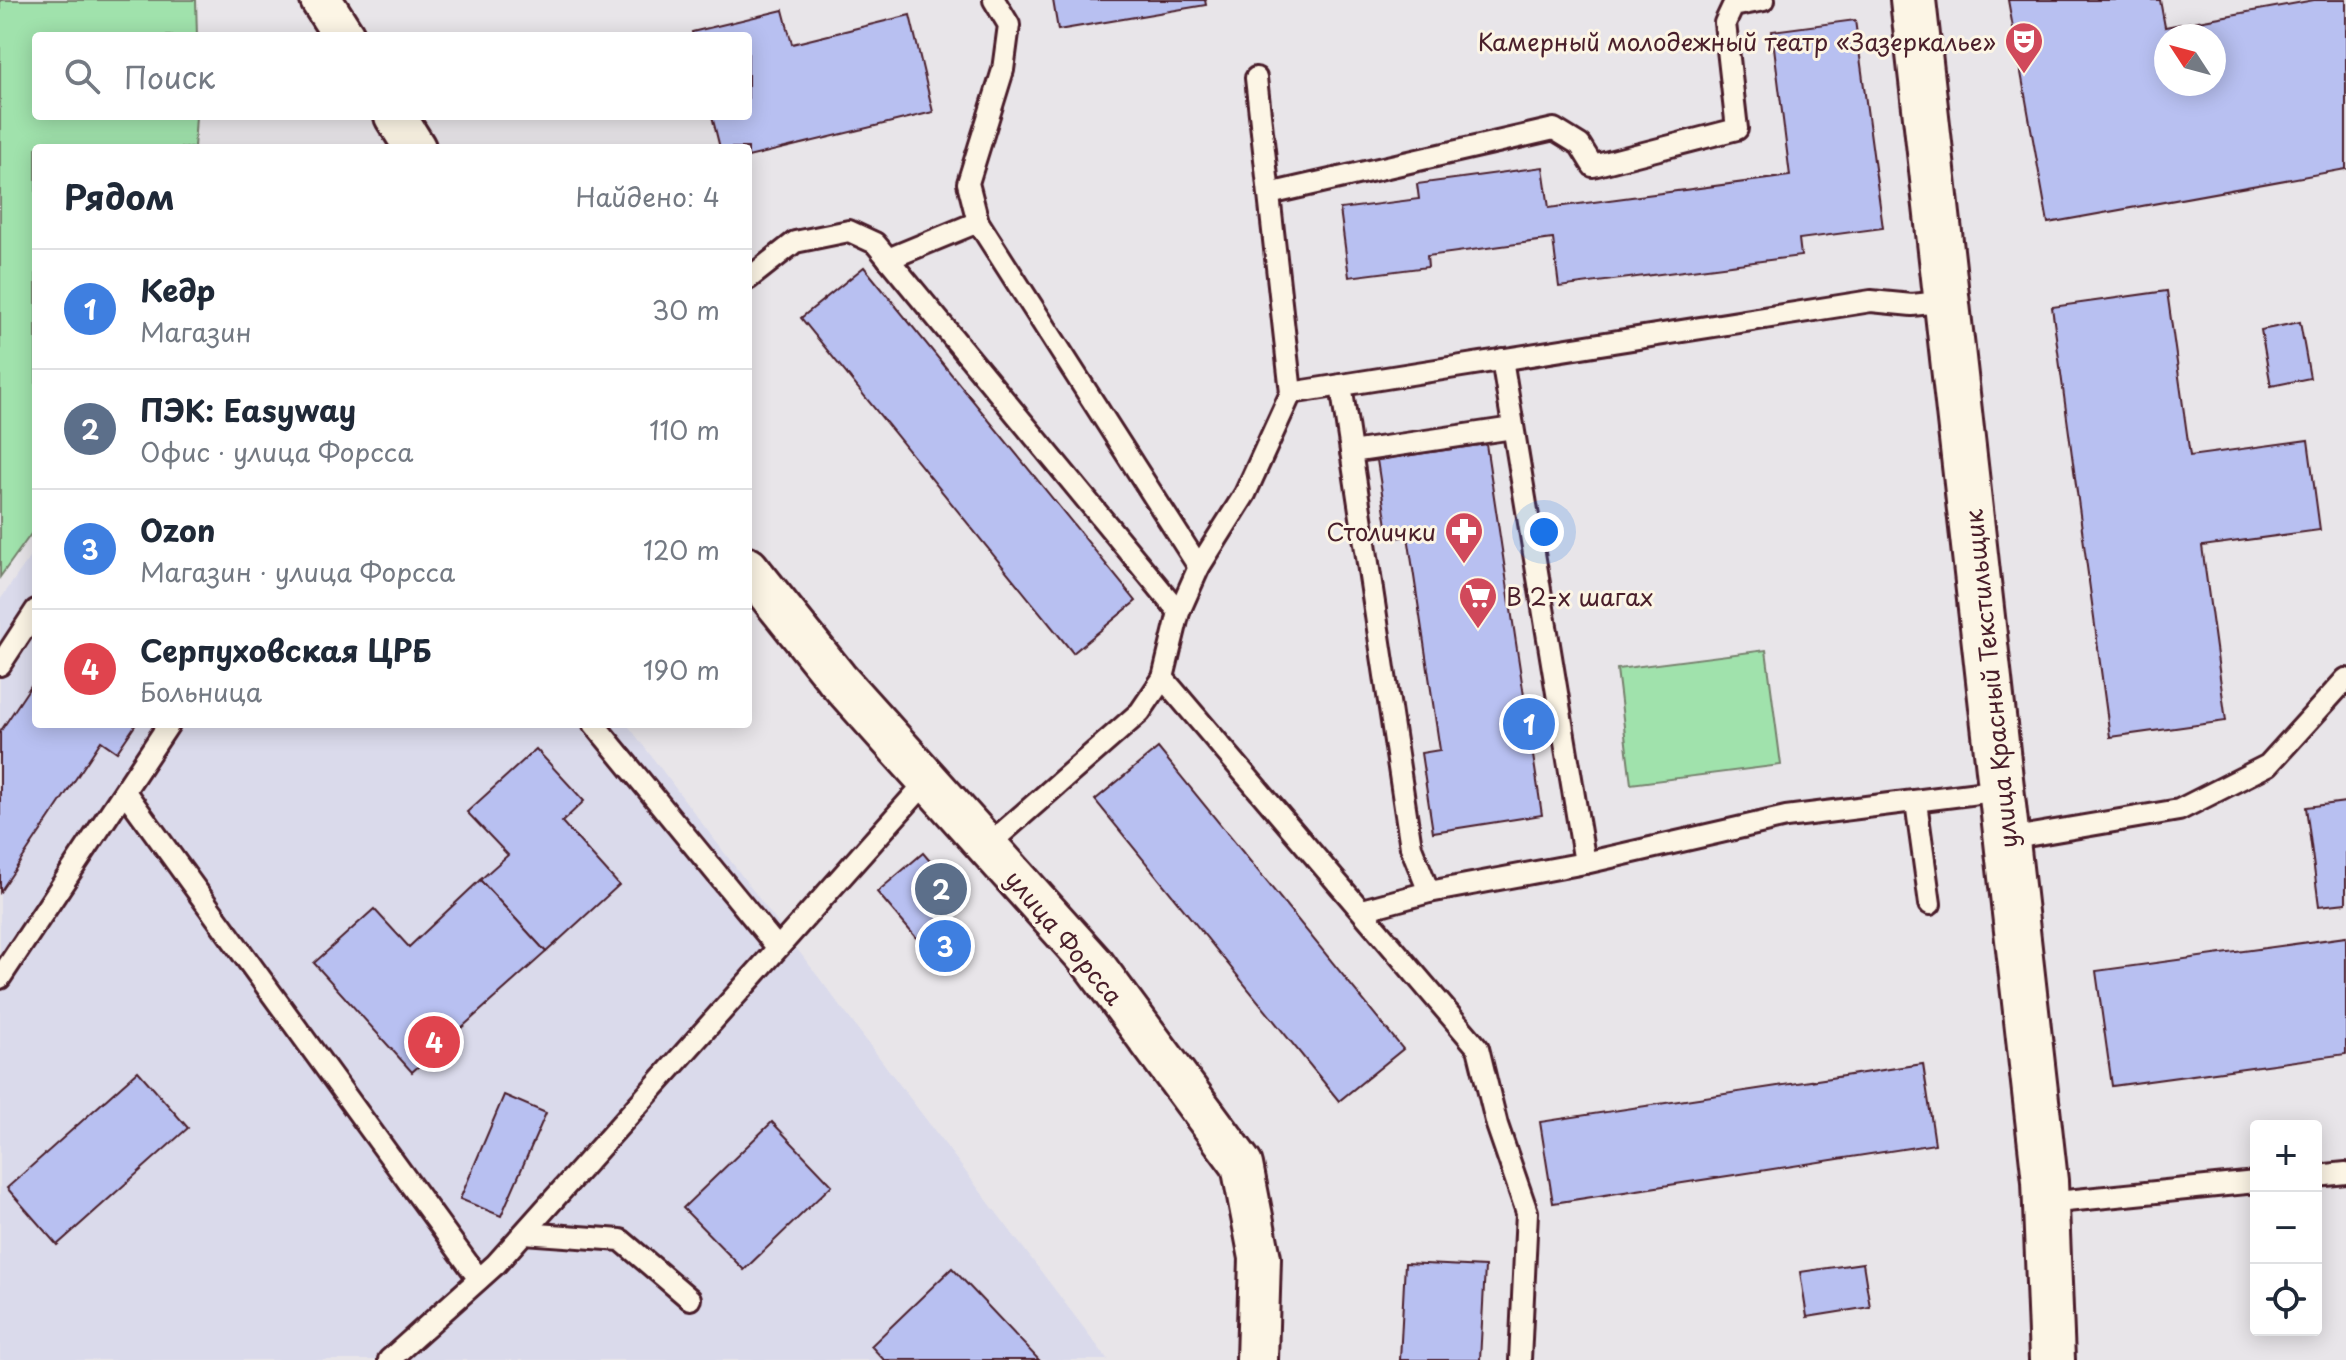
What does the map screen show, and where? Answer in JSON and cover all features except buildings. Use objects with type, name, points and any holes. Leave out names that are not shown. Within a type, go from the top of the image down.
[{"type":"street","points":[[321,0],[341,32]]},
{"type":"street","name":"улица Красный Текстильщик","points":[[1913,0],[1949,301],[2046,1203],[2052,1360]]},
{"type":"street","points":[[398,120],[412,144]]},
{"type":"street","name":"улица Форсса","points":[[752,573],[837,679],[1094,965],[1242,1165],[1260,1258],[1257,1360]]},
{"type":"lane","points":[[994,0],[1009,25],[1003,70],[968,183],[978,222],[1199,567]]},
{"type":"lane","points":[[1269,194],[1554,129],[1580,145],[1593,166],[1737,129],[1725,23],[1733,6],[1764,0]]},
{"type":"lane","points":[[987,846],[1140,712],[1163,678],[1179,612],[1199,567],[1245,494],[1291,393],[1256,78]]},
{"type":"lane","points":[[888,259],[978,222]]},
{"type":"lane","points":[[752,276],[795,242],[849,231],[875,243],[1179,612]]},
{"type":"lane","points":[[1291,393],[1871,301],[1912,305],[1949,301]]},
{"type":"lane","points":[[1502,359],[1585,863]]},
{"type":"lane","points":[[1341,385],[1411,847],[1429,892]]},
{"type":"lane","points":[[1351,452],[1513,428]]},
{"type":"lane","points":[[0,665],[32,616]]},
{"type":"lane","points":[[1163,678],[1478,1048],[1497,1125],[1527,1212],[1520,1360]]},
{"type":"lane","points":[[2008,839],[2179,810],[2268,765],[2346,679]]},
{"type":"lane","points":[[0,978],[166,728]]},
{"type":"lane","points":[[597,728],[777,947]]},
{"type":"lane","points":[[389,1360],[479,1279],[524,1233],[928,780]]},
{"type":"lane","points":[[1362,910],[1429,892],[1585,863],[1786,817],[2002,790]]},
{"type":"lane","points":[[125,792],[479,1279]]},
{"type":"lane","points":[[1916,802],[1930,904]]},
{"type":"lane","points":[[2322,1175],[2346,1173]]},
{"type":"lane","points":[[2046,1203],[2250,1183]]},
{"type":"lane","points":[[524,1233],[621,1240],[690,1299]]},
{"type":"shaded area","points":[[32,554],[32,728],[630,728],[1108,1360],[0,1360],[0,600]]},
{"type":"green space","points":[[0,0],[196,0],[197,32],[32,32],[32,120],[196,120],[194,144],[32,144],[32,533],[0,577]]},
{"type":"green space","points":[[1766,650],[1781,765],[1631,784],[1617,669]]},
{"type":"place","name":"Камерный молодежный театр «Зазеркалье»","points":[[2024,75]]},
{"type":"place","name":"Столички","points":[[1464,565]]},
{"type":"place","name":"В 2-х шагах","points":[[1478,630]]},
{"type":"place","name":"Кедр","points":[[1529,724]]},
{"type":"place","name":"ПЭК: Easyway","points":[[941,889]]},
{"type":"place","name":"Ozon","points":[[945,946]]},
{"type":"place","name":"Серпуховская ЦРБ","points":[[434,1042]]}]
